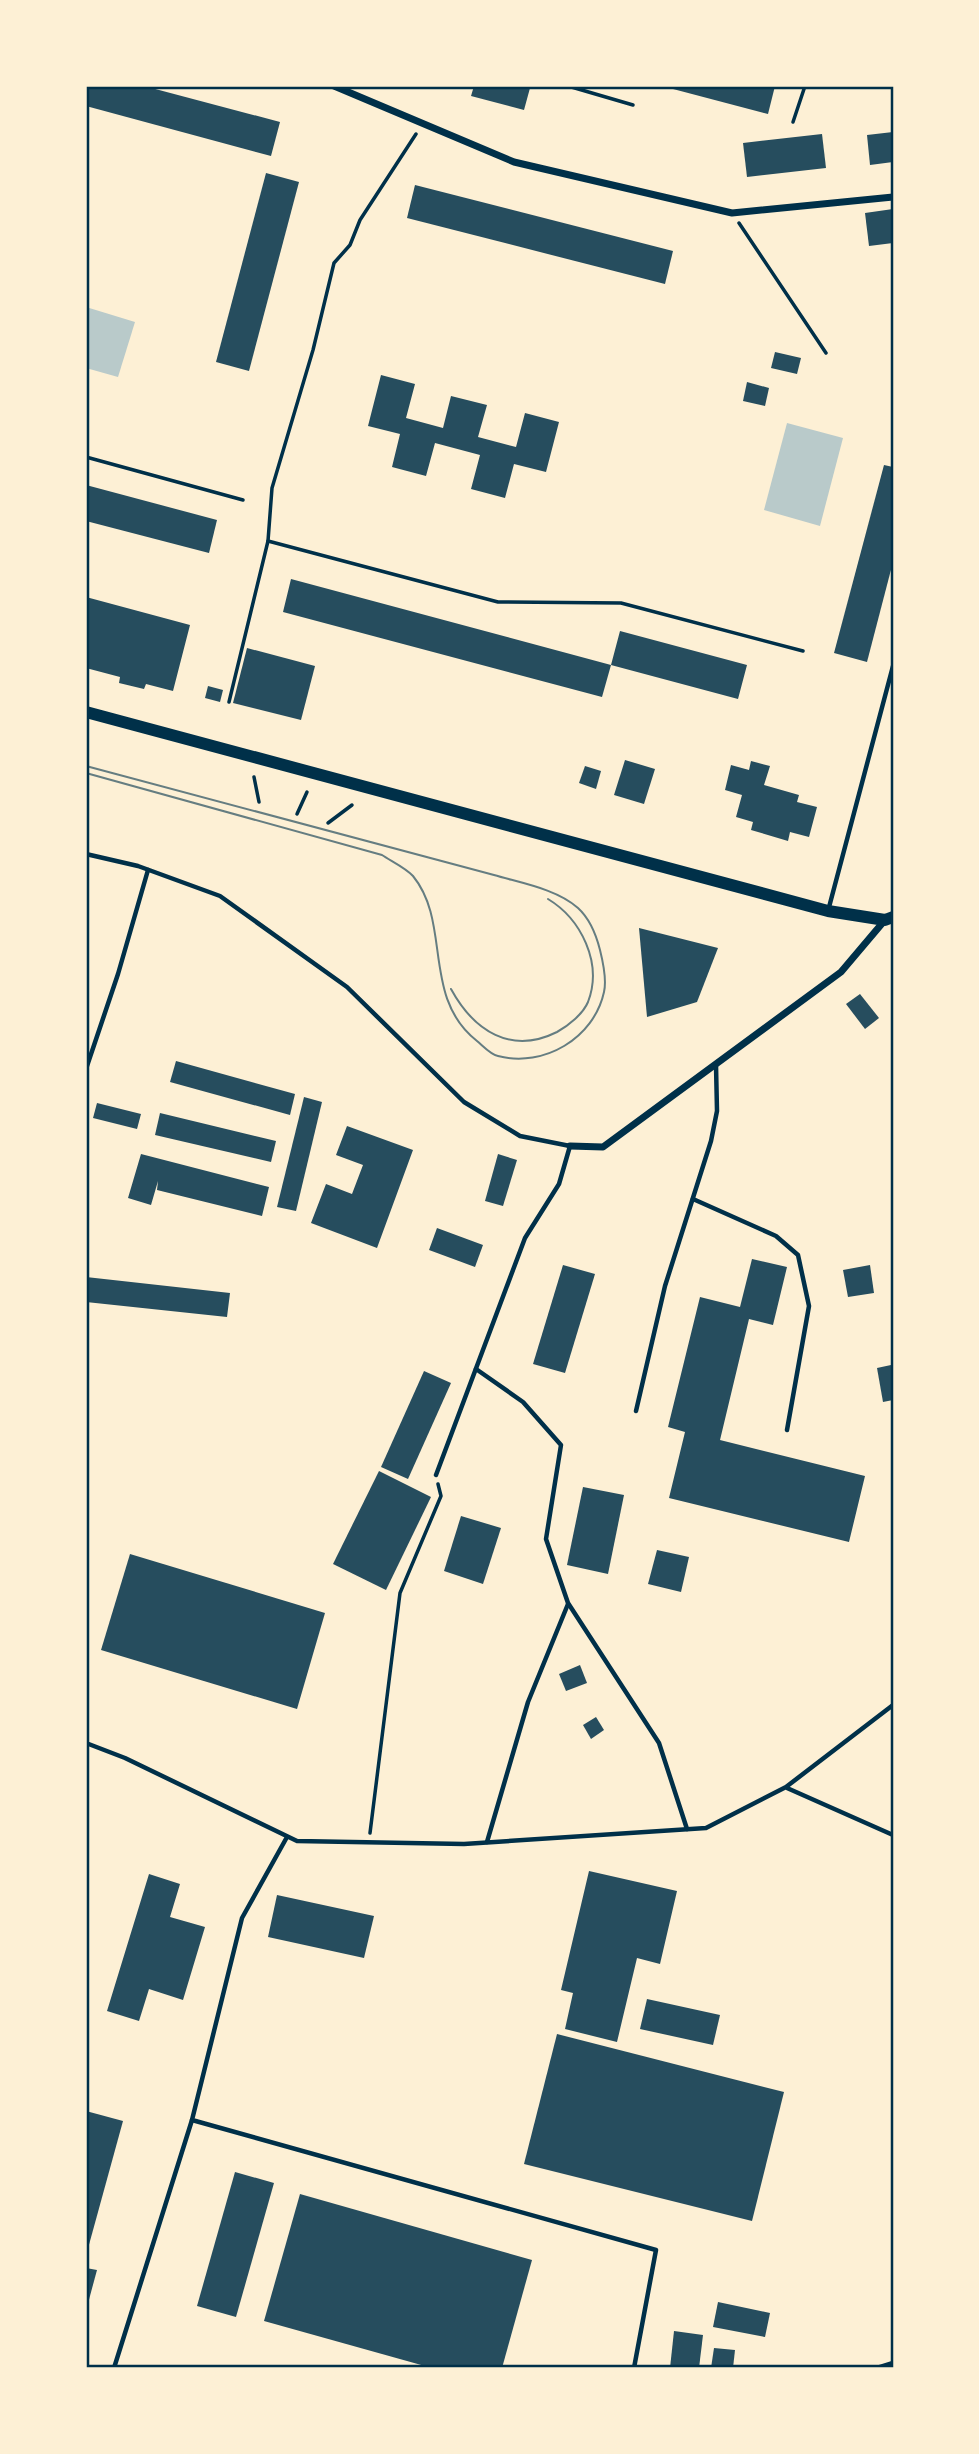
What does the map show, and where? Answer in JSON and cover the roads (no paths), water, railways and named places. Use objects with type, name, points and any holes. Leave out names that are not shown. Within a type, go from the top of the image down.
[{"type":"main road","points":[[86,712],[828,911],[889,919]]},
{"type":"street","points":[[334,86],[514,162],[732,213],[893,197]]},
{"type":"street","points":[[570,1146],[604,1147],[841,972],[889,919]]},
{"type":"lane","points":[[828,911],[893,666]]},
{"type":"lane","points":[[86,854],[148,870],[220,896],[347,987],[464,1102],[520,1136],[570,1146],[559,1184],[525,1238],[436,1475]]},
{"type":"lane","points":[[86,1069],[118,974],[148,870]]},
{"type":"lane","points":[[635,1410],[665,1286],[717,1111],[716,1064]]},
{"type":"lane","points":[[692,1199],[776,1236],[798,1255],[809,1306],[787,1430]]},
{"type":"lane","points":[[476,1369],[523,1402],[561,1445],[546,1539],[568,1603],[659,1743],[687,1829]]},
{"type":"lane","points":[[487,1842],[528,1702],[568,1603]]},
{"type":"lane","points":[[86,1743],[125,1758],[297,1841],[487,1842],[706,1828],[786,1787],[893,1705]]},
{"type":"lane","points":[[786,1787],[893,1835]]},
{"type":"lane","points":[[114,2368],[192,2120],[242,1918],[288,1837]]},
{"type":"lane","points":[[192,2120],[656,2250],[635,2368]]},
{"type":"lane","points":[[877,2368],[893,2363]]},
{"type":"tram line","points":[[86,766],[527,884],[560,896],[582,912],[597,938],[605,982],[598,1008],[590,1023],[578,1036],[549,1053],[533,1058],[515,1059],[495,1055],[460,1023],[449,1003],[442,982],[432,916],[425,895],[413,876],[402,867],[382,855],[86,773]]},
{"type":"tram line","points":[[451,989],[471,1017],[495,1035],[509,1040],[540,1038],[557,1032],[575,1019],[586,1006],[592,987],[591,958],[579,930],[570,918],[548,899]]}]
